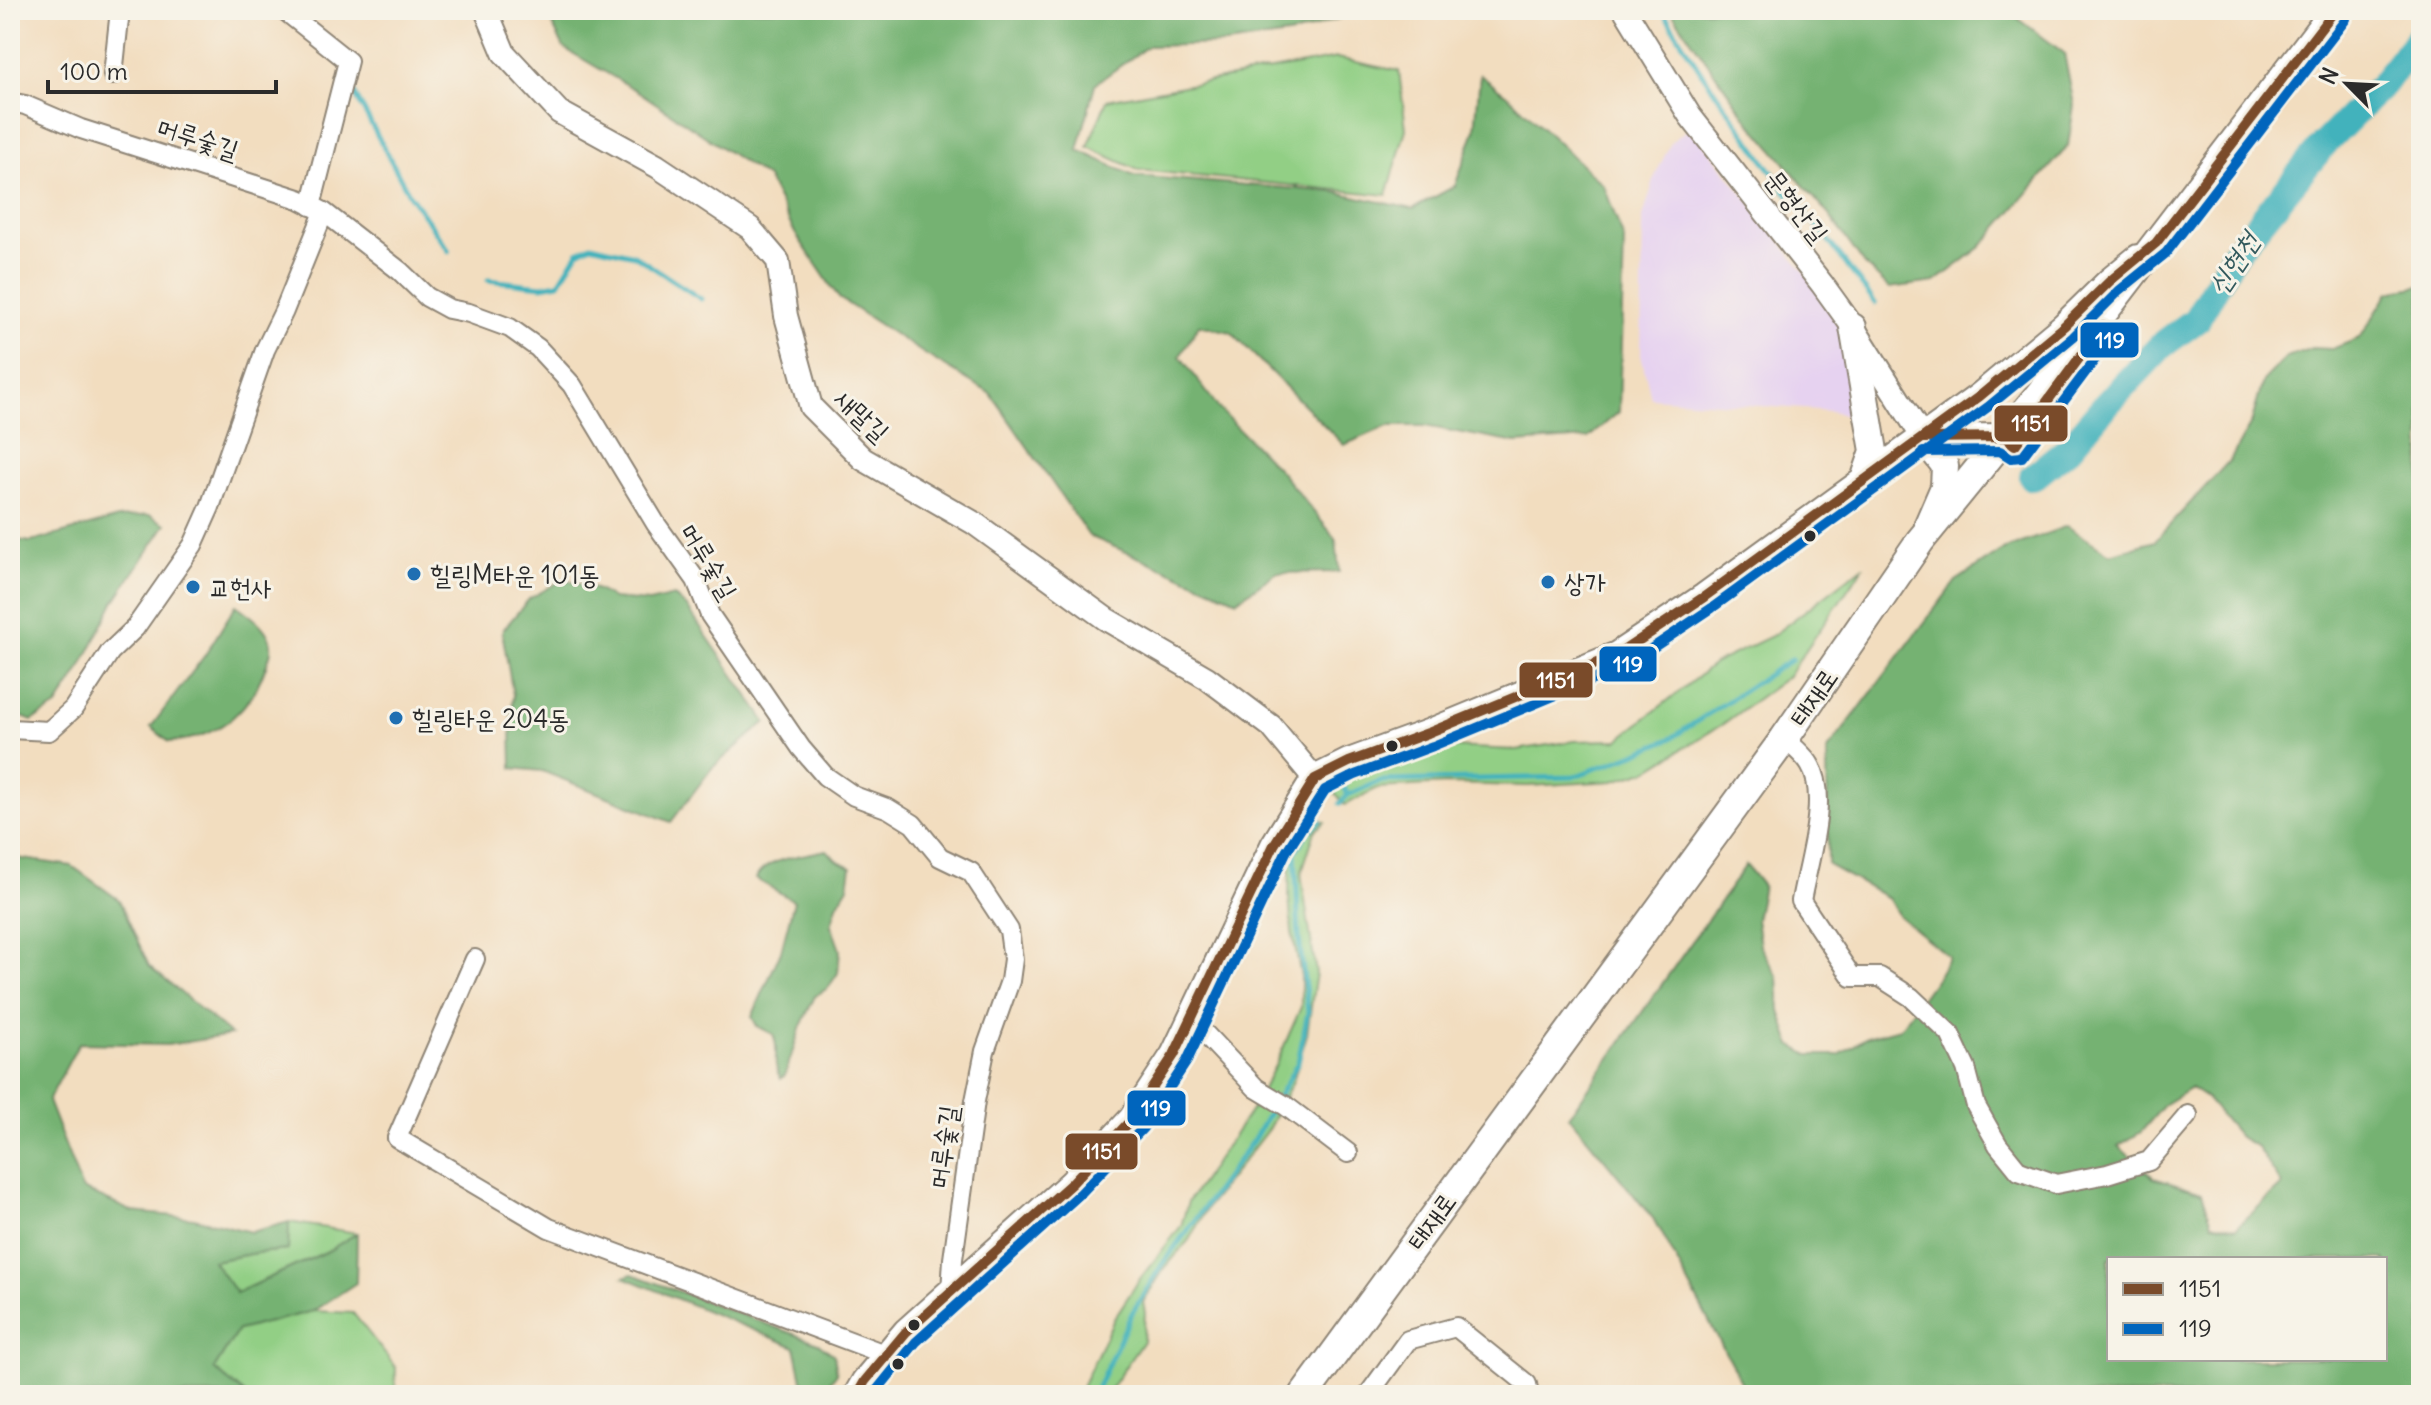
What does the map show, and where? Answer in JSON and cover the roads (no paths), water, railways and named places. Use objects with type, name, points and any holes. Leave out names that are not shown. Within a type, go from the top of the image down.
[{"type":"main road","name":"태재로","points":[[1315,1395],[1793,746],[2057,373],[2335,10]]},
{"type":"main road","name":"태재로","points":[[1304,1395],[1784,739],[1920,541],[2010,441],[2343,10]]},
{"type":"main road","points":[[857,1395],[906,1332],[1072,1183],[1132,1119],[1174,1055],[1274,845],[1315,779],[1349,762],[1617,655],[1704,597],[1980,396],[2156,243]]},
{"type":"main road","points":[[1853,327],[1874,451],[1864,480]]},
{"type":"main road","points":[[1923,438],[2010,441]]},
{"type":"main road","points":[[1920,541],[1944,487],[1945,466],[1923,438]]},
{"type":"street","points":[[113,75],[120,10]]},
{"type":"street","points":[[10,729],[49,731],[73,709],[110,652],[135,628],[193,545],[210,507],[265,350],[284,311],[317,209],[348,61],[284,10]]},
{"type":"street","name":"새말길","points":[[486,10],[504,53],[559,112],[657,166],[750,228],[778,261],[786,316],[811,407],[863,459],[974,523],[1106,619],[1207,678],[1271,726],[1315,779]]},
{"type":"street","name":"문형산길","points":[[1625,10],[1690,116],[1822,284],[1923,438]]},
{"type":"street","name":"머루숯길","points":[[10,102],[25,105],[81,129],[299,199],[400,271],[427,297],[449,309],[510,328],[538,348],[572,385],[656,524],[696,580],[710,615],[801,748],[825,776],[854,796],[889,809],[913,824],[940,857],[971,872],[1009,930],[1013,959],[1010,981],[985,1051],[975,1101],[951,1292]]},
{"type":"street","points":[[1793,746],[1811,766],[1817,787],[1818,821],[1801,901],[1852,977],[1880,977],[1911,997],[1950,1034],[1966,1068],[1976,1106],[1998,1145],[2019,1171],[2056,1184],[2107,1174],[2149,1161],[2188,1115]]},
{"type":"street","points":[[475,959],[397,1138],[549,1228],[887,1355]]},
{"type":"street","points":[[1191,1019],[1256,1088],[1286,1106],[1348,1153]]},
{"type":"street","points":[[1368,1395],[1408,1340],[1456,1327],[1527,1384],[1529,1395]]},
{"type":"waterway","points":[[1662,10],[1701,72],[1787,193],[1822,232],[1875,303]]},
{"type":"waterway","name":"신현천","points":[[2033,477],[2069,448],[2162,345],[2196,320],[2235,253],[2324,144],[2383,84],[2421,36]]},
{"type":"waterway","points":[[349,83],[409,194],[449,251]]},
{"type":"waterway","points":[[488,280],[542,286],[559,283],[578,252],[591,245],[634,255],[701,299]]},
{"type":"waterway","points":[[1340,803],[1348,795],[1380,781],[1573,777],[1670,739],[1792,659]]},
{"type":"waterway","points":[[1343,785],[1348,795]]},
{"type":"waterway","points":[[1279,1096],[1298,1062],[1308,1012],[1299,938],[1295,852],[1308,832],[1320,821]]},
{"type":"waterway","points":[[1094,1395],[1132,1313],[1162,1265],[1254,1139],[1274,1104]]},
{"type":"place","name":"힐링M타운 101동","points":[[414,574]]},
{"type":"place","name":"상가","points":[[1548,582]]},
{"type":"place","name":"교헌사","points":[[193,587]]},
{"type":"place","name":"힐링타운 204동","points":[[396,718]]}]
